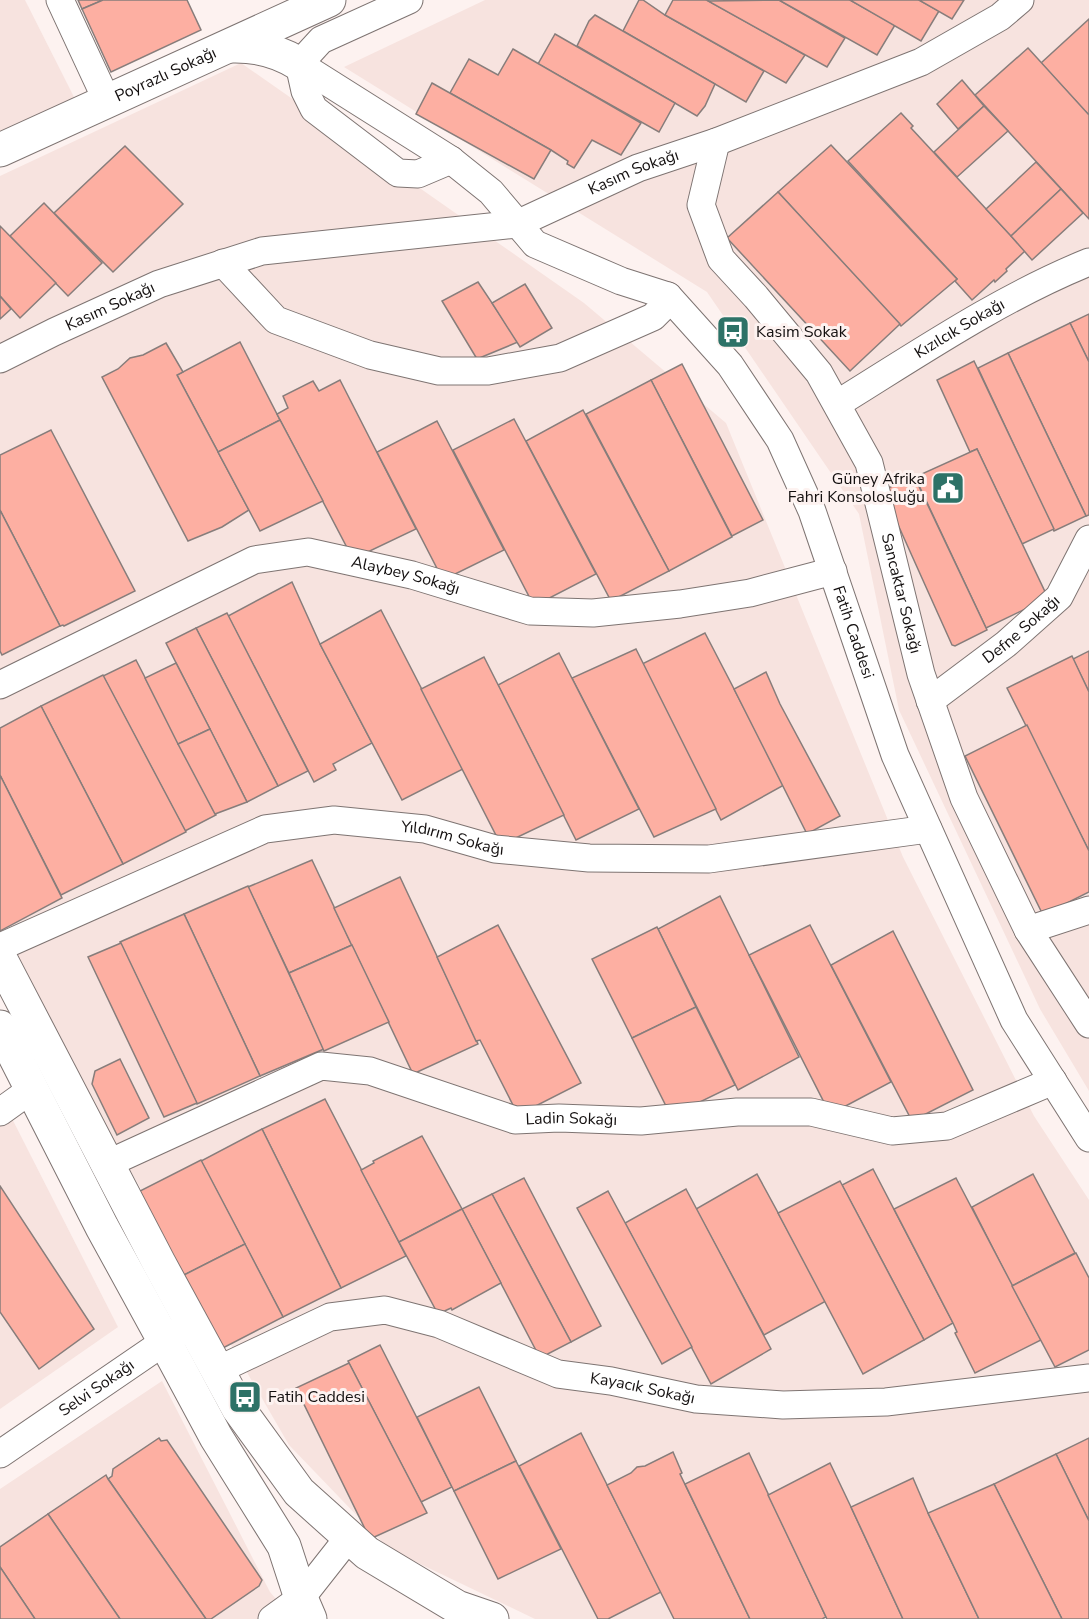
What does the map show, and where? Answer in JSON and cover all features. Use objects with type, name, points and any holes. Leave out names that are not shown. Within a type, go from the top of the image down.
[{"type":"main road","name":"Poyrazlı Sokağı","points":[[0,150],[321,4]]},
{"type":"main road","points":[[299,64],[294,54],[296,30],[321,4]]},
{"type":"main road","points":[[230,46],[247,45],[263,48],[286,56],[299,64]]},
{"type":"main road","points":[[0,958],[106,1164],[238,1408],[299,1492],[367,1553],[457,1607],[492,1619]]},
{"type":"main road","points":[[0,1027],[102,1227],[216,1437],[284,1546],[306,1609]]},
{"type":"street","points":[[60,0],[107,101]]},
{"type":"street","points":[[409,0],[321,40],[299,64],[305,91],[314,109],[398,173],[418,174],[451,160]]},
{"type":"street","name":"Kasım Sokağı","points":[[0,360],[54,332],[159,284],[262,251],[517,224],[638,168],[716,142],[921,62],[1000,17],[1020,0]]},
{"type":"street","name":"Fatih Caddesi","points":[[299,64],[451,160],[491,192],[535,244],[602,273],[668,296],[730,365],[780,440],[812,511],[895,755],[1014,1020],[1089,1138]]},
{"type":"street","name":"Sancaktar Sokağı","points":[[716,142],[701,204],[721,259],[819,373],[869,463],[921,674],[964,798],[1028,930],[1089,1024]]},
{"type":"street","name":"Kızılcık Sokağı","points":[[837,404],[1052,277],[1089,262]]},
{"type":"street","points":[[223,264],[276,320],[370,355],[439,371],[488,372],[560,358],[653,317],[663,307],[668,296]]},
{"type":"street","name":"Defne Sokağı","points":[[930,700],[1006,644],[1059,597],[1089,539]]},
{"type":"street","name":"Alaybey Sokağı","points":[[0,686],[254,560],[308,552],[412,575],[530,611],[583,613],[680,604],[750,593],[833,571]]},
{"type":"street","name":"Yıldırım Sokağı","points":[[0,947],[265,829],[334,820],[425,829],[495,849],[589,858],[709,860],[928,829]]},
{"type":"street","points":[[1028,930],[1089,910]]},
{"type":"street","name":"Ladin Sokağı","points":[[106,1164],[321,1066],[370,1071],[514,1120],[559,1118],[641,1121],[737,1112],[812,1112],[892,1131],[947,1126],[1053,1081]]},
{"type":"street","points":[[0,1112],[32,1089]]},
{"type":"street","name":"Kayacık Sokağı","points":[[218,1370],[330,1317],[385,1310],[439,1324],[558,1374],[611,1381],[696,1399],[783,1405],[886,1402],[1089,1378]]},
{"type":"street","name":"Selvi Sokağı","points":[[0,1454],[192,1323]]},
{"type":"street","points":[[272,1619],[306,1609],[349,1537]]},
{"type":"shaded area","points":[[0,0],[25,0],[77,103],[0,135]]},
{"type":"shaded area","points":[[485,0],[1089,0],[1089,1091],[1040,1009],[899,710],[859,514],[707,292],[344,67]]},
{"type":"shaded area","points":[[241,63],[584,303],[726,423],[903,857],[1034,1116],[1089,1200],[1089,1619],[535,1619],[389,1549],[289,1445],[41,1016],[0,931],[0,176]]},
{"type":"shaded area","points":[[0,1095],[118,1327],[0,1409]]},
{"type":"shaded area","points":[[162,1381],[270,1592],[293,1619],[0,1619],[0,1489]]},
{"type":"building","points":[[78,0],[103,0],[82,9]]},
{"type":"building","points":[[103,0],[187,0],[201,30],[111,72],[82,9]]},
{"type":"building","points":[[639,0],[643,0],[665,15],[764,71],[746,102],[623,31]]},
{"type":"building","points":[[673,0],[707,0],[805,55],[786,83],[665,15]]},
{"type":"building","points":[[779,0],[845,38],[827,67],[708,1]]},
{"type":"building","points":[[779,0],[850,0],[895,25],[877,55]]},
{"type":"building","points":[[850,0],[919,0],[939,11],[921,41]]},
{"type":"building","points":[[919,0],[964,0],[952,19]]},
{"type":"building","points":[[595,15],[715,84],[705,106],[697,116],[577,46],[589,21]]},
{"type":"building","points":[[1089,19],[1089,115],[1041,63]]},
{"type":"building","points":[[555,34],[675,103],[659,132],[538,64]]},
{"type":"building","points":[[1028,48],[1089,115],[1089,219],[975,95]]},
{"type":"building","points":[[513,49],[641,123],[621,155],[592,140],[574,168],[567,164],[568,161],[551,150],[450,93],[469,59],[498,75]]},
{"type":"building","points":[[962,80],[984,106],[958,129],[937,104]]},
{"type":"building","points":[[432,83],[551,150],[534,179],[416,114]]},
{"type":"building","points":[[984,106],[1008,131],[957,177],[934,152]]},
{"type":"building","points":[[901,113],[913,126],[911,128],[1025,251],[1006,269],[1007,271],[972,300],[955,281],[957,279],[848,161]]},
{"type":"building","points":[[831,145],[957,279],[901,326],[778,192]]},
{"type":"building","points":[[125,146],[183,204],[113,272],[54,213]]},
{"type":"building","points":[[1036,162],[1061,189],[1011,236],[986,209]]},
{"type":"building","points":[[1061,189],[1083,213],[1032,260],[1011,236]]},
{"type":"building","points":[[778,192],[900,324],[850,371],[727,238]]},
{"type":"building","points":[[44,203],[102,263],[68,296],[10,236]]},
{"type":"building","points":[[0,226],[56,283],[20,318],[0,296]]},
{"type":"building","points":[[478,282],[518,342],[477,359],[442,301]]},
{"type":"building","points":[[525,284],[552,328],[520,347],[492,303]]},
{"type":"building","points":[[0,296],[11,309],[0,319]]},
{"type":"building","points":[[1089,314],[1089,362],[1070,323]]},
{"type":"building","points":[[1070,323],[1089,362],[1089,515],[1086,516],[1008,353]]},
{"type":"building","points":[[240,342],[280,420],[218,452],[177,375]]},
{"type":"building","points":[[166,343],[183,372],[177,375],[249,510],[222,527],[188,541],[102,377],[118,369],[130,358],[143,355]]},
{"type":"building","points":[[1008,353],[1086,516],[1054,531],[978,368]]},
{"type":"building","points":[[974,361],[1054,529],[1022,544],[977,449],[970,452],[937,380]]},
{"type":"building","points":[[682,364],[763,520],[732,536],[651,380]]},
{"type":"building","points":[[340,380],[416,529],[353,559],[277,414],[288,408],[283,396],[313,381],[319,391]]},
{"type":"building","points":[[651,380],[732,537],[669,571],[586,414]]},
{"type":"building","points":[[583,410],[669,571],[611,601],[526,441]]},
{"type":"building","points":[[514,419],[596,574],[534,606],[453,450]]},
{"type":"building","points":[[280,420],[323,501],[260,531],[218,452]]},
{"type":"building","points":[[437,421],[504,550],[443,580],[377,452]]},
{"type":"building","points":[[51,430],[135,591],[64,626],[60,626],[0,510],[0,455]]},
{"type":"building","points":[[977,449],[1048,598],[986,628],[915,477]]},
{"type":"building","points":[[914,476],[987,630],[955,646],[952,645],[884,490]]},
{"type":"building","points":[[0,510],[60,626],[2,655],[0,651]]},
{"type":"building","points":[[292,582],[320,644],[372,743],[333,764],[336,770],[314,782],[228,616]]},
{"type":"building","points":[[381,610],[463,769],[402,800],[320,644]]},
{"type":"building","points":[[227,613],[308,771],[278,786],[196,628]]},
{"type":"building","points":[[196,628],[278,786],[247,802],[166,643]]},
{"type":"building","points":[[705,633],[784,785],[721,820],[642,664]]},
{"type":"building","points":[[636,649],[716,809],[654,837],[572,678]]},
{"type":"building","points":[[1089,651],[1089,692],[1073,659]]},
{"type":"building","points":[[559,653],[639,809],[576,840],[498,685]]},
{"type":"building","points":[[1072,656],[1089,692],[1089,851],[1007,688]]},
{"type":"building","points":[[484,657],[564,815],[501,845],[421,689]]},
{"type":"building","points":[[136,660],[216,815],[185,831],[103,676]]},
{"type":"building","points":[[176,663],[210,729],[178,744],[145,678]]},
{"type":"building","points":[[766,672],[780,704],[840,816],[807,834],[734,689]]},
{"type":"building","points":[[103,675],[186,832],[123,864],[41,706]]},
{"type":"building","points":[[41,706],[123,864],[61,895],[0,775],[0,728]]},
{"type":"building","points":[[1027,725],[1089,851],[1089,892],[1043,915],[965,756]]},
{"type":"building","points":[[210,729],[247,802],[215,814],[178,744]]},
{"type":"building","points":[[0,775],[62,898],[0,931]]},
{"type":"building","points":[[312,860],[352,945],[289,973],[248,887]]},
{"type":"building","points":[[400,877],[478,1044],[413,1074],[334,908]]},
{"type":"building","points":[[248,886],[324,1049],[260,1076],[184,914]]},
{"type":"building","points":[[720,896],[799,1057],[738,1090],[658,929]]},
{"type":"building","points":[[184,914],[260,1076],[197,1104],[120,942]]},
{"type":"building","points":[[498,925],[581,1083],[518,1115],[480,1040],[476,1041],[437,957]]},
{"type":"building","points":[[810,925],[891,1082],[840,1109],[829,1112],[749,955]]},
{"type":"building","points":[[657,927],[696,1007],[632,1038],[592,959]]},
{"type":"building","points":[[893,931],[973,1090],[912,1121],[831,965]]},
{"type":"building","points":[[121,943],[197,1103],[164,1117],[88,957]]},
{"type":"building","points":[[352,945],[389,1022],[324,1051],[289,973]]},
{"type":"building","points":[[696,1007],[735,1085],[671,1116],[632,1038]]},
{"type":"building","points":[[120,1059],[149,1118],[117,1135],[92,1084],[95,1071]]},
{"type":"building","points":[[325,1099],[406,1256],[341,1288],[262,1129]]},
{"type":"building","points":[[262,1129],[341,1288],[283,1317],[201,1161]]},
{"type":"building","points":[[422,1136],[462,1209],[399,1242],[361,1170],[374,1163],[373,1161]]},
{"type":"building","points":[[201,1160],[245,1244],[182,1276],[138,1192]]},
{"type":"building","points":[[873,1169],[953,1323],[924,1340],[842,1185]]},
{"type":"building","points":[[757,1174],[826,1301],[764,1335],[696,1209]]},
{"type":"building","points":[[1033,1174],[1075,1253],[1012,1286],[972,1207]]},
{"type":"building","points":[[524,1178],[601,1326],[571,1342],[492,1194]]},
{"type":"building","points":[[956,1178],[1041,1340],[975,1373],[955,1333],[957,1332],[953,1323],[894,1209]]},
{"type":"building","points":[[840,1181],[924,1340],[863,1374],[778,1213]]},
{"type":"building","points":[[0,1186],[94,1329],[39,1369],[0,1312]]},
{"type":"building","points":[[686,1189],[771,1349],[711,1384],[625,1223]]},
{"type":"building","points":[[608,1191],[692,1347],[662,1364],[577,1208]]},
{"type":"building","points":[[492,1194],[571,1342],[540,1358],[462,1209]]},
{"type":"building","points":[[462,1209],[501,1283],[452,1310],[451,1308],[438,1314],[399,1242]]},
{"type":"building","points":[[245,1244],[283,1317],[221,1349],[182,1276]]},
{"type":"building","points":[[1076,1253],[1089,1278],[1089,1350],[1055,1367],[1012,1286]]},
{"type":"building","points":[[380,1345],[452,1487],[421,1502],[348,1361]]},
{"type":"building","points":[[349,1363],[427,1513],[370,1539],[296,1388]]},
{"type":"building","points":[[479,1387],[516,1461],[454,1491],[417,1417]]},
{"type":"building","points":[[581,1433],[661,1592],[608,1619],[598,1619],[519,1466]]},
{"type":"building","points":[[159,1438],[161,1441],[167,1440],[262,1580],[259,1586],[211,1619],[206,1619],[108,1479],[112,1476],[113,1469]]},
{"type":"building","points":[[1089,1438],[1089,1521],[1056,1454]]},
{"type":"building","points":[[673,1452],[682,1473],[680,1474],[750,1619],[674,1619],[607,1485],[631,1473],[637,1467],[645,1466]]},
{"type":"building","points":[[749,1453],[826,1617],[822,1619],[750,1619],[685,1484]]},
{"type":"building","points":[[1056,1454],[1089,1521],[1089,1619],[1062,1619],[994,1484]]},
{"type":"building","points":[[516,1461],[561,1549],[498,1579],[454,1491]]},
{"type":"building","points":[[830,1463],[903,1619],[827,1619],[768,1495]]},
{"type":"building","points":[[106,1475],[206,1619],[120,1619],[48,1514]]},
{"type":"building","points":[[913,1478],[979,1619],[903,1619],[851,1507]]},
{"type":"building","points":[[994,1484],[1062,1619],[979,1619],[928,1513]]},
{"type":"building","points":[[48,1514],[120,1619],[35,1619],[0,1567],[0,1547]]},
{"type":"building","points":[[0,1567],[35,1619],[0,1619]]},
{"type":"place","name":"Kasim Sokak","points":[[733,332]]},
{"type":"place","name":"Güney Afrika Fahri Konsolosluğu","points":[[948,488]]},
{"type":"place","name":"Fatih Caddesi","points":[[245,1397]]}]
